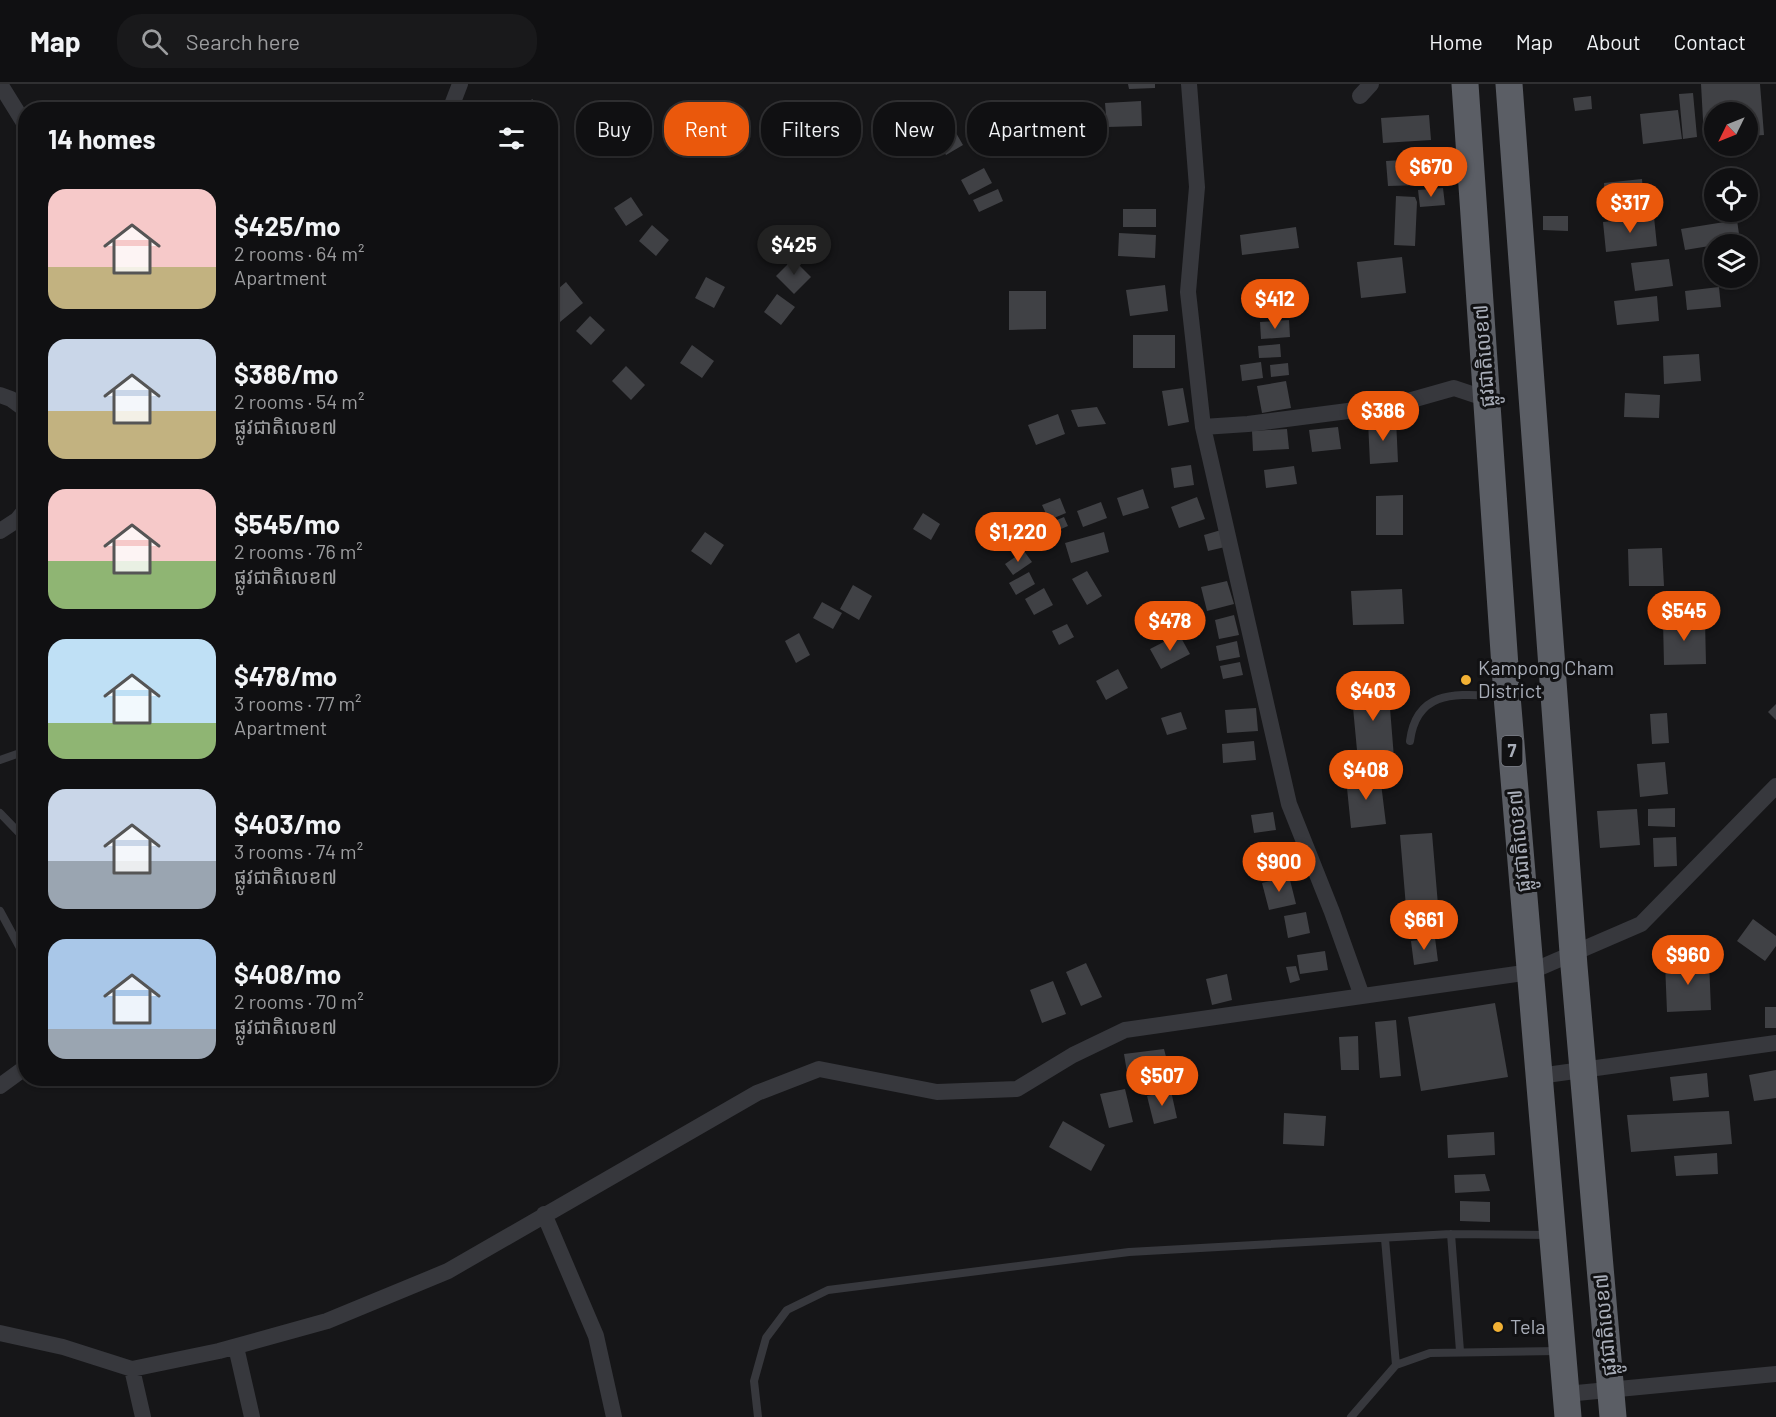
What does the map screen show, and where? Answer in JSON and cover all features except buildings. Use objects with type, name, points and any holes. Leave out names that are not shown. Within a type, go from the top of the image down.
[{"type":"highway","name":"ផ្លូវជាតិលេខ៧","points":[[1464,84],[1488,399],[1507,696],[1567,1406]]},
{"type":"highway","name":"ផ្លូវជាតិលេខ៧","points":[[1509,84],[1574,966],[1613,1417]]},
{"type":"street","points":[[0,84],[18,113]]},
{"type":"street","points":[[453,102],[460,84]]},
{"type":"street","points":[[1189,84],[1197,187],[1188,292],[1203,427],[1288,804],[1332,912],[1362,996]]},
{"type":"street","points":[[1203,427],[1248,424],[1394,405],[1454,388],[1488,399]]},
{"type":"street","points":[[0,395],[18,404]]},
{"type":"street","points":[[0,531],[18,519]]},
{"type":"street","points":[[0,1333],[63,1347],[132,1369],[236,1347],[327,1321],[448,1271],[757,1093],[819,1069],[937,1092],[1017,1089],[1073,1055],[1125,1030],[1530,972],[1641,924],[1776,786]]},
{"type":"street","points":[[1539,1076],[1776,1043]]},
{"type":"street","points":[[0,1086],[18,1073]]},
{"type":"street","points":[[544,1214],[596,1336],[614,1417]]},
{"type":"street","points":[[236,1347],[252,1417]]},
{"type":"street","points":[[132,1369],[143,1417]]},
{"type":"street","points":[[1567,1406],[1776,1374]]},
{"type":"lane","points":[[1410,741],[1412,726],[1421,711],[1433,701],[1450,694],[1507,696]]},
{"type":"lane","points":[[0,760],[18,754]]},
{"type":"lane","points":[[0,813],[18,832]]},
{"type":"lane","points":[[0,911],[18,944]]},
{"type":"lane","points":[[758,1417],[754,1381],[766,1338],[788,1310],[828,1290],[1129,1252],[1451,1234],[1554,1235]]},
{"type":"lane","points":[[1451,1234],[1460,1351]]},
{"type":"lane","points":[[1385,1239],[1396,1365]]},
{"type":"lane","points":[[1351,1417],[1396,1365],[1430,1353],[1563,1351]]},
{"type":"place","name":"Kampong Cham District","points":[[1466,680]]},
{"type":"place","name":"Tela","points":[[1498,1327]]}]
